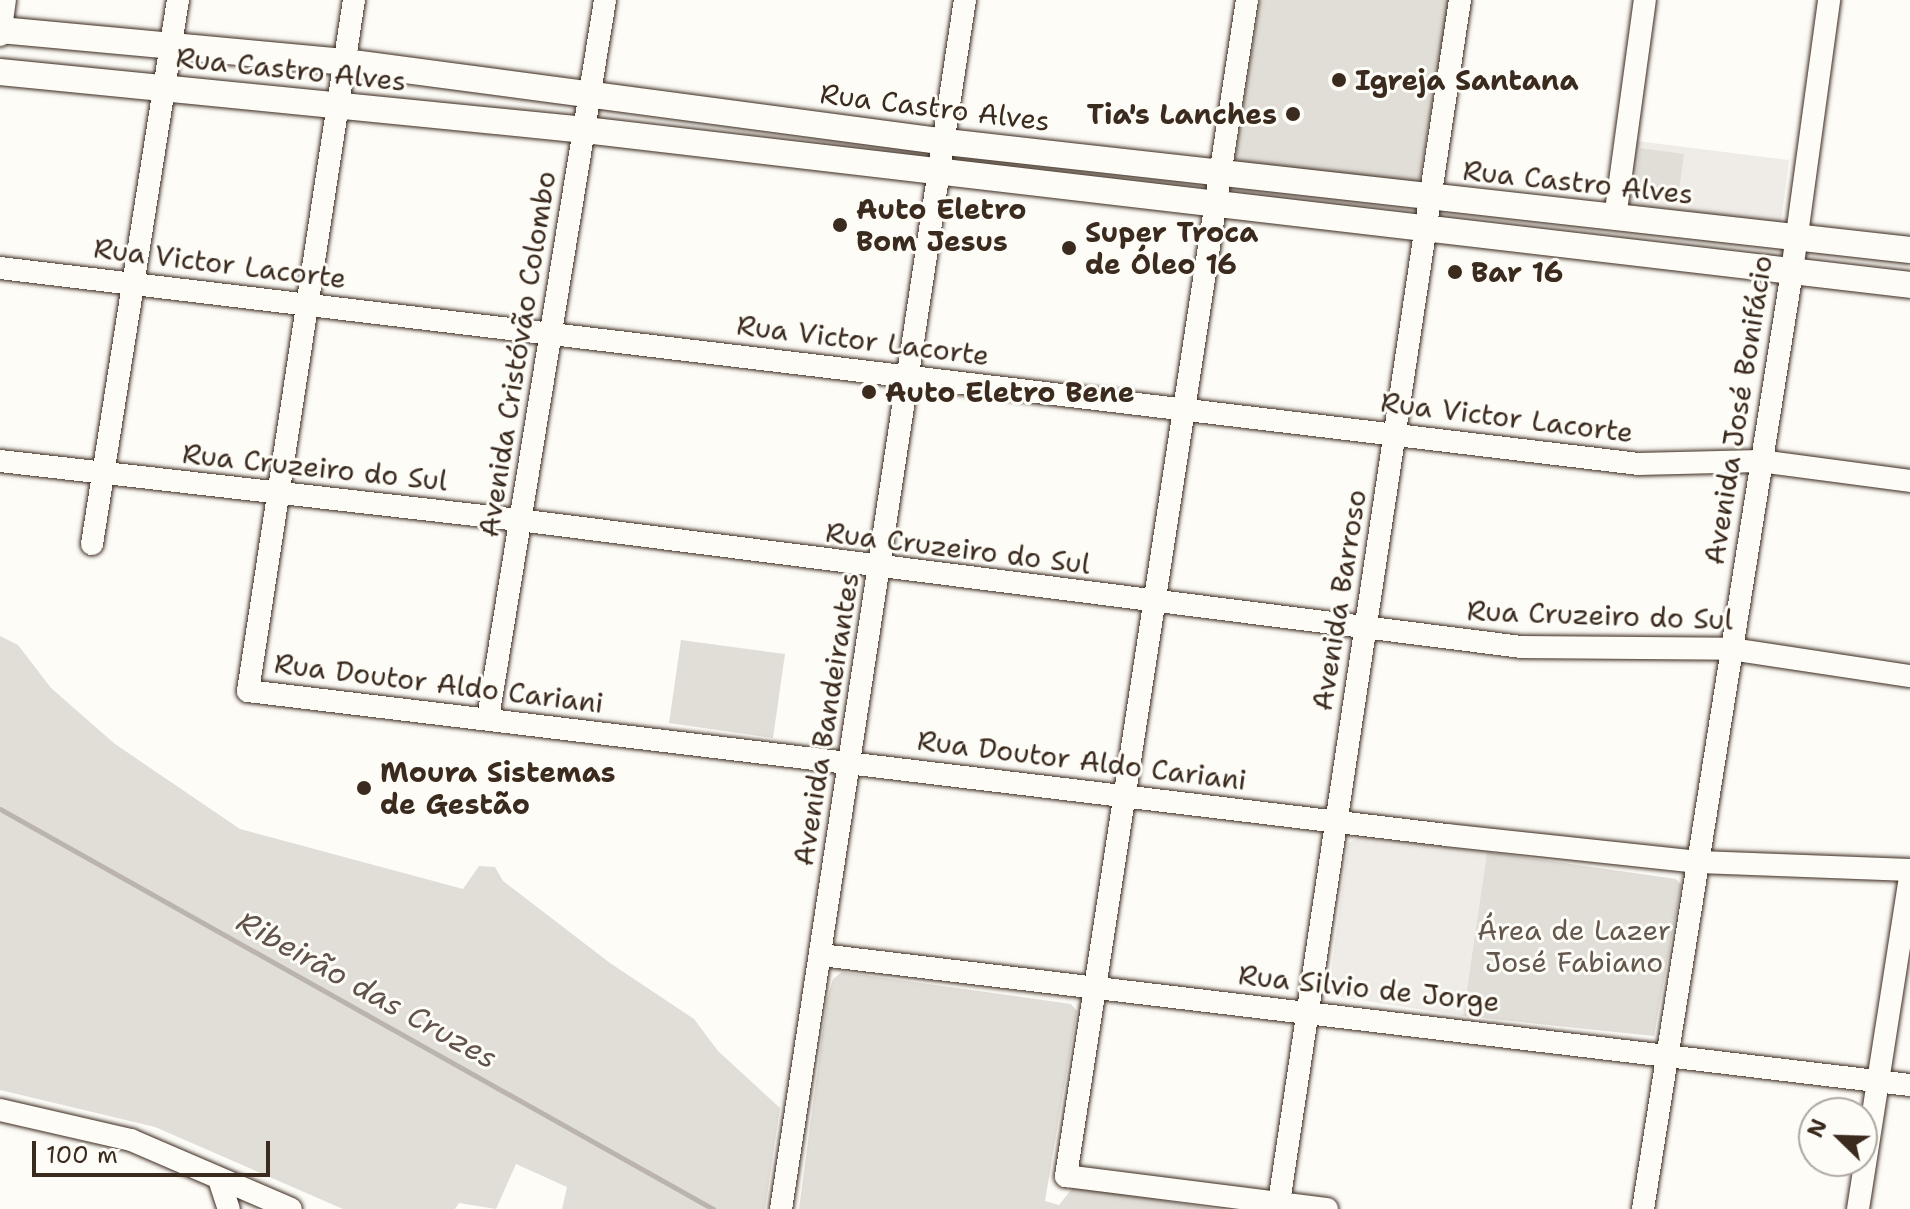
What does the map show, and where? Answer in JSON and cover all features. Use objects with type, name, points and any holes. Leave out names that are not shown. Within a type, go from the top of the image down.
[{"type":"main road","name":"Rua Castro Alves","points":[[0,31],[345,62],[946,142],[1910,250]]},
{"type":"main road","name":"Rua Castro Alves","points":[[0,72],[585,130],[940,175],[1219,203],[1910,285]]},
{"type":"street","points":[[0,31],[5,0]]},
{"type":"street","points":[[92,544],[178,0]]},
{"type":"street","points":[[279,496],[354,0]]},
{"type":"street","name":"Avenida Cristóvão Colombo","points":[[488,718],[549,333],[593,93],[605,0]]},
{"type":"street","name":"Avenida Bandeirantes","points":[[781,1209],[946,142],[965,0]]},
{"type":"street","points":[[1247,0],[1219,203],[1066,1176],[1278,1206],[1327,1209]]},
{"type":"street","name":"Avenida Barroso","points":[[1278,1206],[1460,0]]},
{"type":"street","points":[[1615,218],[1645,0]]},
{"type":"street","name":"Avenida José Bonifácio","points":[[1643,1209],[1792,271],[1829,0]]},
{"type":"street","name":"Rua Victor Lacorte","points":[[0,268],[1638,464],[1760,461],[1910,481]]},
{"type":"street","name":"Rua Cruzeiro do Sul","points":[[0,461],[279,496],[519,520],[879,569],[1521,647],[1731,649],[1910,676]]},
{"type":"street","name":"Rua Doutor Aldo Cariani","points":[[279,496],[248,691],[1699,862],[1910,870]]},
{"type":"street","points":[[1858,1209],[1910,878]]},
{"type":"street","points":[[825,922],[836,946],[851,958]]},
{"type":"street","name":"Rua Silvio de Jorge","points":[[821,955],[1666,1053],[1910,1085]]},
{"type":"street","points":[[0,1110],[131,1140],[291,1209]]},
{"type":"street","points":[[219,1179],[229,1209]]},
{"type":"shaded area","points":[[1637,141],[1789,160],[1780,230],[1626,209]]},
{"type":"shaded area","points":[[1359,837],[1487,852],[1463,1016],[1328,995],[1348,843]]},
{"type":"green space","points":[[1260,0],[1449,0],[1420,178],[1411,191],[1244,168],[1235,158]]},
{"type":"green space","points":[[1640,148],[1684,154],[1678,198],[1634,192]]},
{"type":"green space","points":[[0,636],[18,645],[51,688],[115,744],[240,829],[463,889],[479,866],[495,867],[503,881],[610,963],[694,1019],[718,1051],[780,1108],[765,1209],[562,1209],[567,1187],[516,1164],[496,1209],[459,1203],[455,1209],[343,1209],[155,1127],[0,1090]]},
{"type":"green space","points":[[681,640],[785,654],[773,738],[669,723]]},
{"type":"green space","name":"Área de Lazer José Fabiano","points":[[1487,852],[1676,879],[1681,885],[1654,1036],[1463,1016]]},
{"type":"green space","points":[[842,972],[1071,1004],[1077,1011],[1045,1201],[1059,1205],[1074,1186],[1216,1209],[799,1209],[827,999],[833,979]]},
{"type":"waterway","name":"Ribeirão das Cruzes","points":[[0,809],[713,1209]]},
{"type":"place","name":"Igreja Santana","points":[[1339,80]]},
{"type":"place","name":"Tia's Lanches","points":[[1293,114]]},
{"type":"place","name":"Auto Eletro Bom Jesus","points":[[840,225]]},
{"type":"place","name":"Super Troca de Óleo 16","points":[[1069,248]]},
{"type":"place","name":"Bar 16","points":[[1455,272]]},
{"type":"place","name":"Auto Eletro Bene","points":[[869,392]]},
{"type":"place","name":"Moura Sistemas de Gestão","points":[[364,788]]}]
